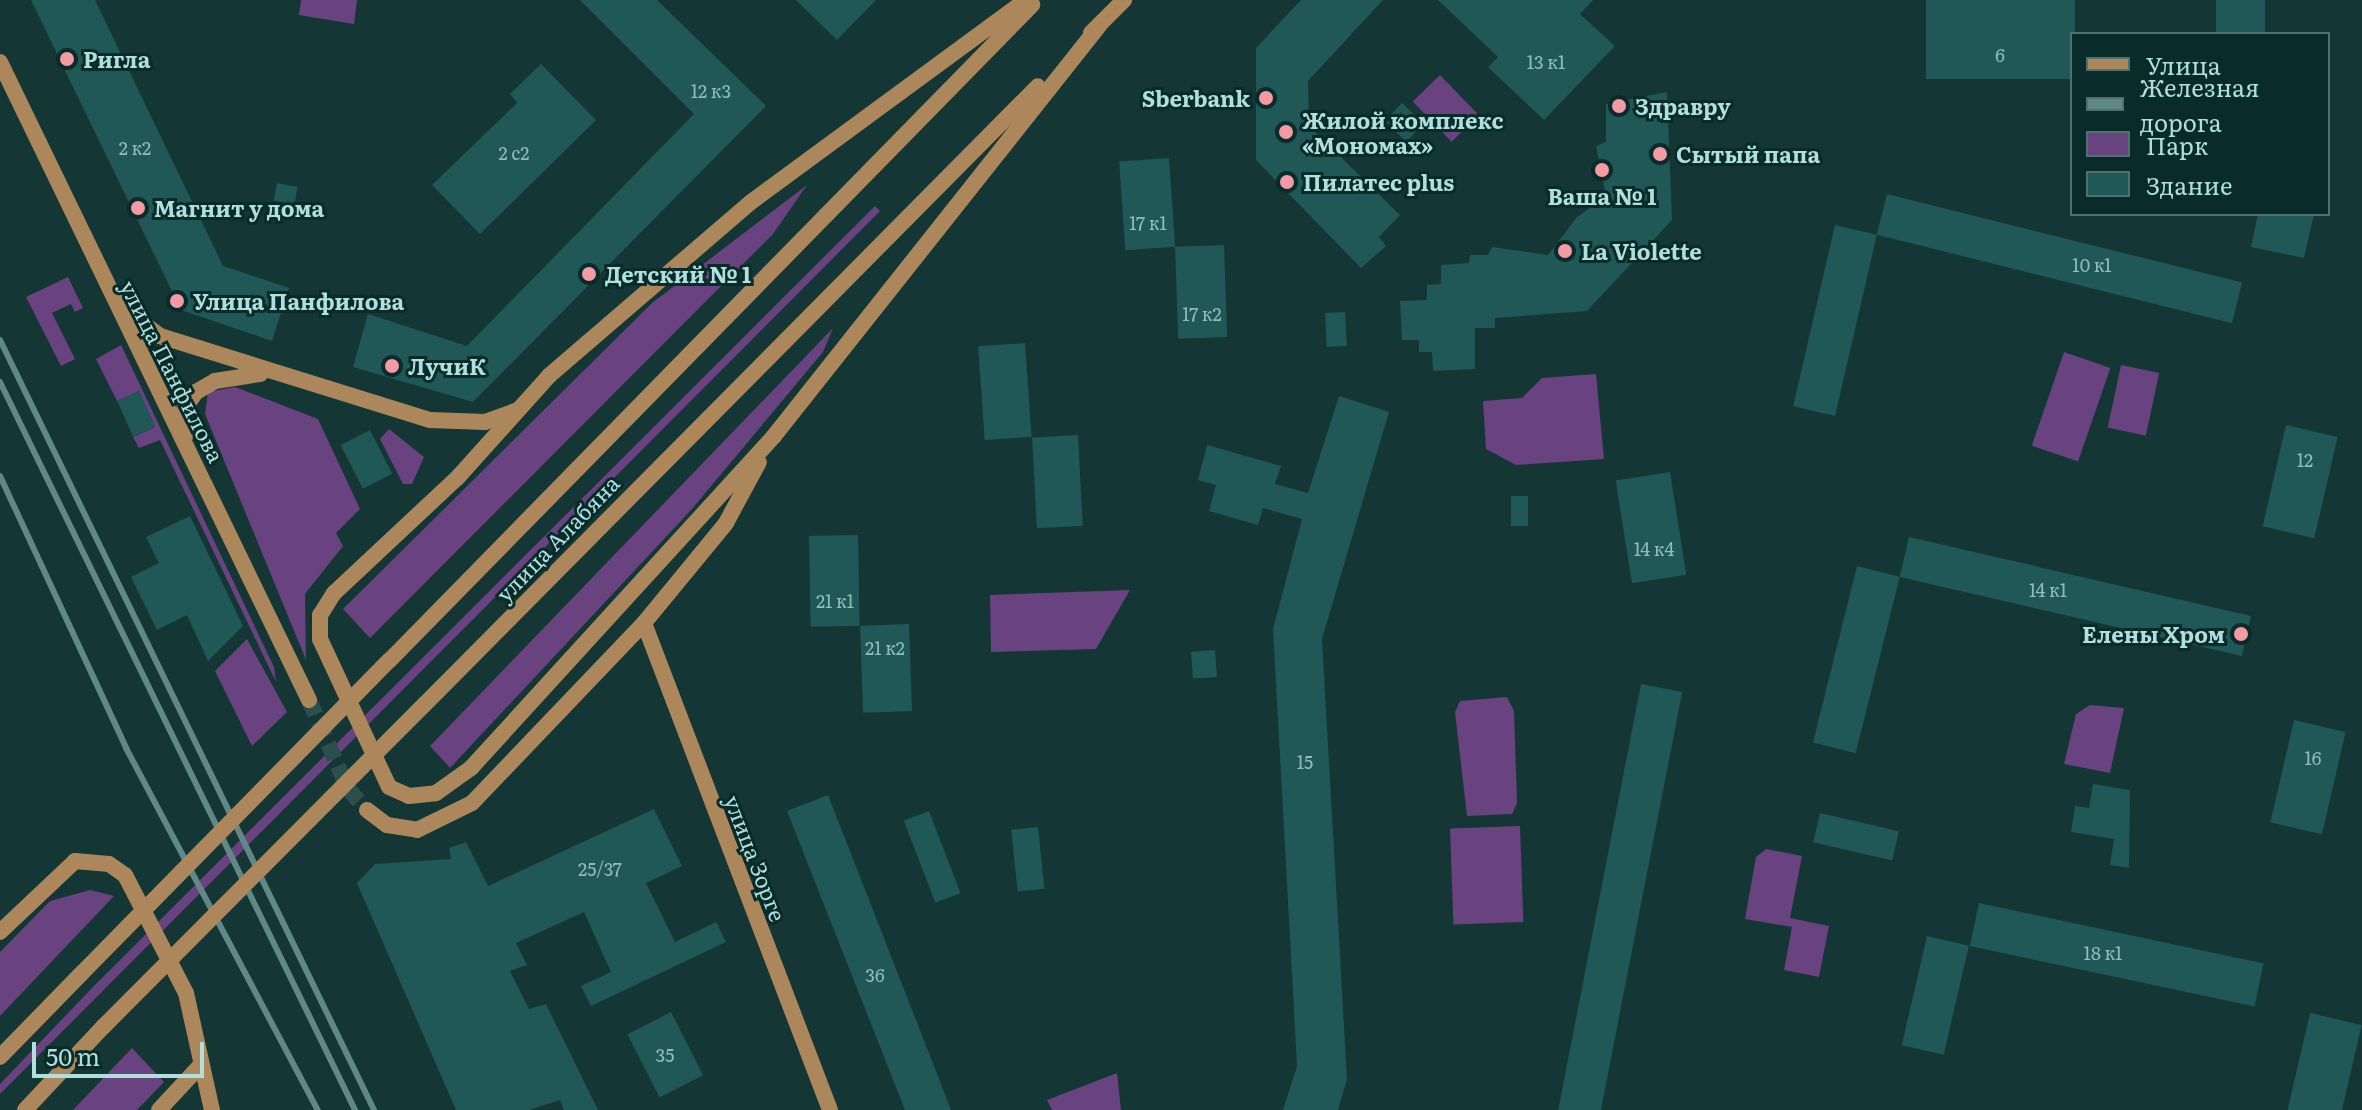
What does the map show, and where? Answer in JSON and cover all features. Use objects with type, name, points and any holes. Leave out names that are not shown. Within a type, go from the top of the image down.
[{"type":"main road","points":[[1026,0],[751,202],[516,411],[320,615],[326,657],[383,779],[397,793],[436,793],[471,768],[774,436],[1099,26]]},
{"type":"main road","name":"улица Алабяна","points":[[0,1057],[1037,0]]},
{"type":"main road","name":"улица Алабяна","points":[[25,1110],[103,1027],[1124,0]]},
{"type":"main road","name":"улица Панфилова","points":[[0,62],[112,299],[309,700]]},
{"type":"main road","points":[[112,299],[160,336],[274,374],[430,420],[485,422],[516,411]]},
{"type":"main road","points":[[188,449],[184,409],[196,392],[239,374],[274,374]]},
{"type":"main road","points":[[369,812],[417,830],[454,818],[644,623],[726,523],[774,436]]},
{"type":"main road","name":"улица Зорге","points":[[644,623],[830,1110]]},
{"type":"main road","points":[[0,932],[63,868],[90,859],[109,864],[125,875],[186,993],[199,1067],[212,1110]]},
{"type":"main road","points":[[159,1110],[199,1067]]},
{"type":"green space","points":[[301,0],[357,0],[354,24],[299,15]]},
{"type":"green space","points":[[1440,75],[1479,115],[1452,142],[1413,101]]},
{"type":"green space","points":[[807,185],[773,234],[370,638],[343,609],[652,303]]},
{"type":"green space","points":[[875,206],[880,211],[0,1094],[0,1084],[91,989]]},
{"type":"green space","points":[[68,277],[83,308],[75,312],[71,304],[52,313],[75,359],[61,366],[26,297]]},
{"type":"green space","points":[[833,328],[823,352],[692,509],[450,768],[430,746]]},
{"type":"green space","points":[[121,345],[274,667],[276,682],[160,440],[139,448],[133,437],[155,427],[139,391],[117,401],[96,359]]},
{"type":"green space","points":[[2064,352],[2110,368],[2078,462],[2032,446]]},
{"type":"green space","points":[[2121,365],[2159,373],[2146,436],[2108,428]]},
{"type":"green space","points":[[1596,374],[1604,459],[1516,465],[1486,449],[1483,401],[1522,398],[1542,378]]},
{"type":"green space","points":[[235,387],[318,419],[360,509],[336,533],[343,546],[305,594],[306,660],[205,414],[208,392]]},
{"type":"green space","points":[[389,429],[424,457],[412,484],[403,484],[380,439]]},
{"type":"green space","points":[[1130,590],[1096,649],[991,652],[990,595]]},
{"type":"green space","points":[[247,639],[287,712],[252,746],[215,671]]},
{"type":"green space","points":[[1507,697],[1514,711],[1517,803],[1512,814],[1467,816],[1455,712],[1460,701]]},
{"type":"green space","points":[[2090,705],[2124,708],[2110,773],[2064,764],[2076,714]]},
{"type":"green space","points":[[1520,826],[1523,922],[1453,924],[1450,828]]},
{"type":"green space","points":[[1766,849],[1802,856],[1790,918],[1829,926],[1819,977],[1784,970],[1792,927],[1745,919],[1756,857]]},
{"type":"green space","points":[[90,890],[114,896],[0,1016],[0,952],[50,901]]},
{"type":"green space","points":[[132,1048],[164,1082],[137,1110],[73,1110]]},
{"type":"green space","points":[[1117,1073],[1121,1110],[1052,1110],[1047,1100]]},
{"type":"building","points":[[31,0],[95,0],[223,266],[289,288],[272,341],[181,310]]},
{"type":"building","points":[[580,0],[657,0],[766,106],[473,402],[353,367],[368,314],[467,346],[694,114]]},
{"type":"building","points":[[796,0],[876,0],[837,40]]},
{"type":"building","name":"Жилой комплекс «Мономах»","points":[[1301,0],[1383,0],[1308,81],[1309,126],[1400,215],[1379,237],[1386,246],[1361,268],[1256,160],[1256,48]]},
{"type":"building","name":"Жилой комплекс «Мономах»","points":[[1438,0],[1593,0],[1580,14],[1615,46],[1544,120],[1488,67],[1498,57]]},
{"type":"building","points":[[1926,0],[2075,0],[2075,32],[2070,32],[2070,79],[1926,79]]},
{"type":"building","points":[[2216,0],[2265,0],[2265,32],[2216,32]]},
{"type":"building","points":[[541,64],[596,120],[480,234],[432,185],[517,103],[510,94]]},
{"type":"building","points":[[1667,92],[1672,220],[1587,311],[1495,318],[1495,328],[1475,328],[1475,369],[1433,371],[1432,352],[1419,352],[1419,340],[1402,340],[1400,301],[1427,300],[1427,285],[1441,284],[1441,265],[1469,263],[1470,255],[1488,255],[1492,247],[1548,255],[1577,217],[1606,197],[1596,146],[1606,142],[1606,104]]},
{"type":"building","points":[[1402,103],[1424,124],[1406,142],[1385,121]]},
{"type":"building","points":[[1169,158],[1175,247],[1125,250],[1119,161]]},
{"type":"building","points":[[277,183],[298,187],[294,205],[274,201]]},
{"type":"building","points":[[1887,194],[2242,283],[2232,323],[1877,235]]},
{"type":"building","points":[[2258,216],[2314,216],[2304,258],[2251,247]]},
{"type":"building","points":[[1835,225],[1877,235],[1835,416],[1793,406]]},
{"type":"building","points":[[1224,245],[1227,337],[1178,339],[1175,247]]},
{"type":"building","points":[[1345,312],[1347,346],[1327,347],[1325,313]]},
{"type":"building","points":[[1025,343],[1032,437],[985,440],[978,346]]},
{"type":"building","points":[[139,391],[155,427],[133,436],[117,401]]},
{"type":"building","points":[[1339,396],[1389,412],[1322,639],[1347,1079],[1338,1110],[1283,1110],[1297,1066],[1273,629],[1302,519],[1263,508],[1258,525],[1209,511],[1216,485],[1198,480],[1207,445],[1281,466],[1275,484],[1308,493]]},
{"type":"building","points":[[2286,425],[2338,437],[2314,538],[2263,526]]},
{"type":"building","points":[[370,430],[392,474],[363,489],[341,445]]},
{"type":"building","points":[[1078,435],[1083,526],[1037,528],[1032,437]]},
{"type":"building","points":[[1670,472],[1686,575],[1632,583],[1616,481]]},
{"type":"building","points":[[1511,496],[1528,496],[1528,526],[1511,526]]},
{"type":"building","points":[[190,516],[243,626],[208,661],[187,615],[157,630],[131,577],[159,563],[146,537]]},
{"type":"building","points":[[858,535],[860,626],[811,627],[809,536]]},
{"type":"building","points":[[1909,537],[2251,616],[2242,656],[1900,577]]},
{"type":"building","points":[[1857,566],[1900,577],[1856,753],[1813,743]]},
{"type":"building","points":[[909,624],[912,711],[863,713],[860,626]]},
{"type":"building","points":[[1215,650],[1217,677],[1193,679],[1191,652]]},
{"type":"building","points":[[1641,684],[1682,692],[1601,1110],[1558,1110]]},
{"type":"building","points":[[2294,720],[2346,732],[2322,834],[2270,822]]},
{"type":"building","points":[[2093,784],[2130,790],[2129,868],[2110,865],[2114,839],[2071,832],[2075,806],[2089,808]]},
{"type":"building","points":[[828,795],[951,1110],[905,1110],[787,811]]},
{"type":"building","points":[[654,809],[682,866],[646,883],[675,942],[716,922],[726,942],[591,1006],[581,986],[611,972],[584,912],[516,943],[527,965],[510,971],[529,1009],[546,1004],[598,1110],[564,1110],[560,1100],[529,1110],[456,1110],[357,883],[375,864],[451,859],[449,848],[466,842],[488,886]]},
{"type":"building","points":[[929,811],[961,893],[935,903],[904,821]]},
{"type":"building","points":[[1820,813],[1899,831],[1892,860],[1813,842]]},
{"type":"building","points":[[1038,827],[1044,889],[1018,891],[1011,830]]},
{"type":"building","points":[[1979,903],[2264,964],[2254,1007],[1970,946]]},
{"type":"building","points":[[1927,936],[1969,946],[1944,1055],[1902,1045]]},
{"type":"building","points":[[671,1012],[703,1075],[660,1098],[627,1034]]},
{"type":"building","points":[[2310,1013],[2362,1025],[2342,1110],[2288,1110]]},
{"type":"tunnel","points":[[309,700],[348,789],[367,810]]},
{"type":"railway","points":[[0,340],[374,1110]]},
{"type":"railway","points":[[0,382],[355,1110]]},
{"type":"railway","points":[[0,476],[126,748],[318,1110]]},
{"type":"place","name":"Ригла","points":[[67,59]]},
{"type":"place","name":"Sberbank","points":[[1266,98]]},
{"type":"place","name":"Здравру","points":[[1619,106]]},
{"type":"place","name":"Жилой комплекс «Мономах»","points":[[1286,132]]},
{"type":"place","name":"Сытый папа","points":[[1660,154]]},
{"type":"place","name":"Ваша № 1","points":[[1602,170]]},
{"type":"place","name":"Пилатес plus","points":[[1287,182]]},
{"type":"place","name":"Магнит у дома","points":[[138,208]]},
{"type":"place","name":"La Violette","points":[[1565,251]]},
{"type":"place","name":"Детский № 1","points":[[589,274]]},
{"type":"place","name":"Улица Панфилова","points":[[177,301]]},
{"type":"place","name":"ЛучиК","points":[[392,366]]},
{"type":"place","name":"Елены Хром","points":[[2241,634]]}]
